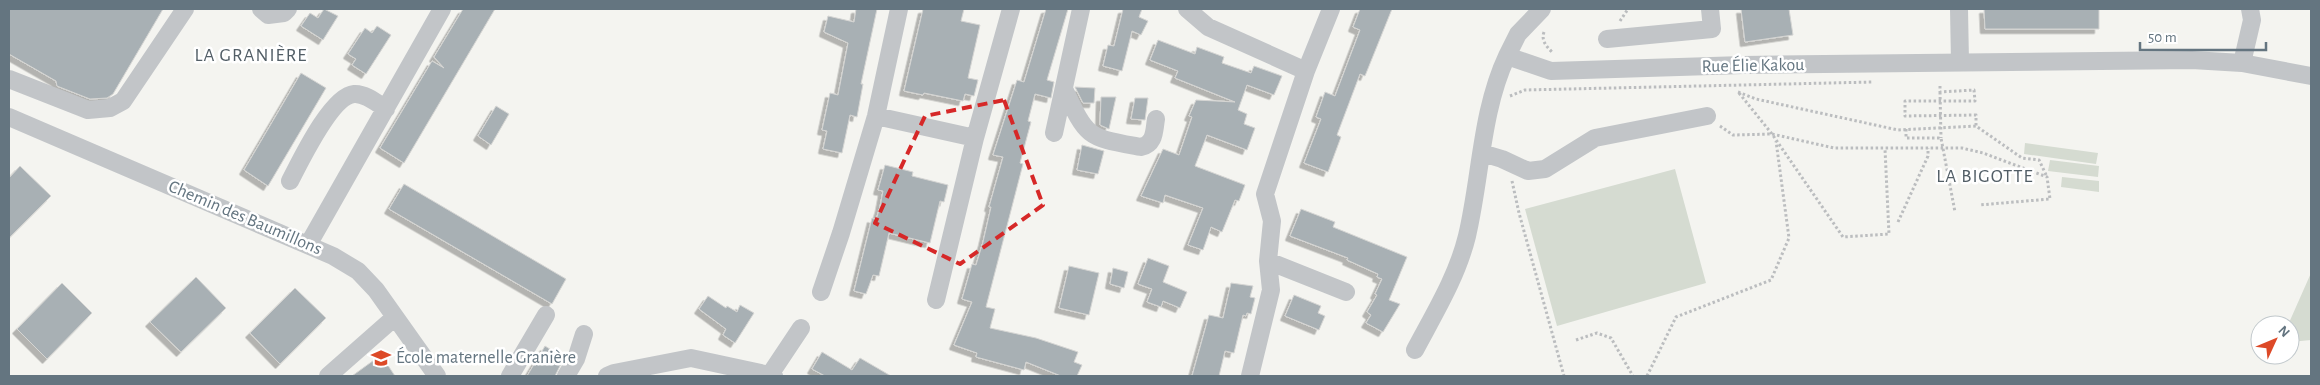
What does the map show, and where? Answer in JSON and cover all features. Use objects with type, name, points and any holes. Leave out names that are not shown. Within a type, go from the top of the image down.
[{"type":"street","points":[[9,79],[88,110],[110,108],[123,101],[185,9]]},
{"type":"street","points":[[261,9],[268,15],[284,13],[288,9]]},
{"type":"street","points":[[308,245],[442,9]]},
{"type":"street","points":[[821,292],[841,234],[876,116],[899,9]]},
{"type":"street","points":[[936,300],[975,138],[1011,9]]},
{"type":"street","points":[[1054,133],[1081,9]]},
{"type":"street","points":[[1187,9],[1208,27],[1306,71]]},
{"type":"street","points":[[1250,376],[1271,290],[1268,261],[1272,221],[1264,194],[1306,71],[1331,9]]},
{"type":"street","points":[[1415,350],[1456,268],[1466,237],[1497,78],[1518,34],[1542,9]]},
{"type":"street","points":[[1607,39],[1712,29],[1710,9]]},
{"type":"street","points":[[1958,9],[1960,62]]},
{"type":"street","points":[[2242,63],[2252,20],[2250,9]]},
{"type":"street","name":"Rue Élie Kakou","points":[[1507,56],[1551,71],[1960,62],[2192,60],[2242,63],[2311,76]]},
{"type":"street","points":[[1064,89],[1080,122],[1089,133],[1102,140],[1141,147],[1148,145],[1153,139],[1156,119]]},
{"type":"street","points":[[290,181],[318,131],[343,100],[353,94],[364,96],[386,109]]},
{"type":"street","points":[[876,116],[975,138]]},
{"type":"street","points":[[1482,153],[1508,161],[1528,171],[1545,169],[1595,138],[1707,116]]},
{"type":"street","name":"Chemin des Baumillons","points":[[9,117],[333,256],[358,271],[395,317],[437,376]]},
{"type":"street","points":[[1268,261],[1346,292]]},
{"type":"street","points":[[510,376],[546,315]]},
{"type":"street","points":[[328,376],[395,317]]},
{"type":"street","points":[[606,376],[614,372],[691,358],[771,376],[801,328]]},
{"type":"street","points":[[566,376],[576,359],[584,334]]},
{"type":"path","points":[[1545,29],[1542,36],[1545,45],[1562,60],[1564,90]]},
{"type":"path","points":[[1940,86],[1942,148],[1955,212]]},
{"type":"path","points":[[1940,92],[1974,90],[1975,101],[1905,101],[1905,116],[1976,114],[1976,126]]},
{"type":"path","points":[[1885,149],[1889,234],[1844,237],[1772,134],[1738,92],[1766,101],[1898,130],[1976,126],[2022,158],[2039,160],[2047,178],[2050,199],[1980,205]]},
{"type":"path","points":[[1707,116],[1733,135],[1772,134],[1834,148],[1962,148],[1983,152],[2047,178]]},
{"type":"path","points":[[1906,130],[1906,138],[1941,138]]},
{"type":"path","points":[[1648,376],[1676,317],[1771,280],[1790,238],[1776,141]]},
{"type":"path","points":[[1898,222],[1928,156],[1928,148]]},
{"type":"path","points":[[1508,161],[1519,214],[1564,376]]},
{"type":"path","points":[[1576,340],[1597,333],[1611,338],[1633,376]]},
{"type":"highlighted area","points":[[1004,100],[1043,205],[960,264],[875,223],[925,116]]},
{"type":"shaded area","points":[[2025,143],[2098,153],[2096,164],[2024,154]]},
{"type":"shaded area","points":[[2050,160],[2099,166],[2098,177],[2048,171]]},
{"type":"shaded area","points":[[1675,169],[1706,283],[1557,326],[1525,209]]},
{"type":"shaded area","points":[[2062,177],[2099,181],[2099,192],[2061,187]]},
{"type":"shaded area","points":[[2311,273],[2311,340],[2300,341],[2300,315],[2292,315]]},
{"type":"building","points":[[9,9],[163,9],[113,94],[107,98],[90,99],[57,86],[56,81],[9,54]]},
{"type":"building","points":[[324,9],[338,16],[323,40],[301,26],[310,13],[318,18]]},
{"type":"building","points":[[463,9],[495,9],[404,163],[380,148],[432,61],[444,68],[434,57]]},
{"type":"building","points":[[856,9],[877,9],[861,84],[863,84],[857,117],[850,115],[842,153],[823,149],[827,131],[822,130],[830,93],[838,95],[848,43],[824,32],[828,16],[854,22]]},
{"type":"building","points":[[923,9],[964,9],[961,21],[980,25],[968,78],[978,80],[974,96],[965,94],[963,101],[904,91]]},
{"type":"building","points":[[1046,9],[1068,9],[1047,80],[1054,82],[1051,98],[1035,94],[1028,121],[1031,122],[1020,163],[1023,164],[986,307],[995,309],[990,328],[1036,338],[1078,352],[1074,362],[1082,365],[1077,376],[1061,376],[1026,362],[1024,370],[976,357],[977,353],[954,345],[972,302],[962,299],[972,264],[976,265],[983,242],[991,207],[989,207],[1003,157],[993,155],[1017,80],[1024,82]]},
{"type":"building","points":[[1123,9],[1142,9],[1139,17],[1148,21],[1141,35],[1132,31],[1122,71],[1103,66],[1108,45],[1114,46]]},
{"type":"building","points":[[1360,9],[1392,9],[1365,76],[1360,74],[1337,135],[1341,137],[1328,172],[1304,163],[1321,119],[1316,117],[1325,92],[1335,96],[1360,30],[1353,27]]},
{"type":"building","points":[[1741,9],[1789,9],[1793,35],[1745,42]]},
{"type":"building","points":[[1984,9],[2099,9],[2099,29],[1985,29]]},
{"type":"building","points":[[377,26],[391,35],[366,74],[352,65],[356,59],[348,54],[365,28],[372,33]]},
{"type":"building","points":[[1158,40],[1195,54],[1197,47],[1224,57],[1222,63],[1251,73],[1254,66],[1282,76],[1274,95],[1247,85],[1238,110],[1247,114],[1244,124],[1255,128],[1247,150],[1207,135],[1195,166],[1245,185],[1239,201],[1235,200],[1222,232],[1211,227],[1203,250],[1188,245],[1203,208],[1165,195],[1163,203],[1141,196],[1163,149],[1179,155],[1192,117],[1189,116],[1196,100],[1235,102],[1175,78],[1178,71],[1150,60]]},
{"type":"building","points":[[301,73],[326,88],[268,186],[244,170]]},
{"type":"building","points":[[1075,87],[1095,88],[1094,103],[1083,103]]},
{"type":"building","points":[[1101,97],[1116,97],[1109,129],[1100,125]]},
{"type":"building","points":[[1135,98],[1148,98],[1145,120],[1131,119]]},
{"type":"building","points":[[496,106],[509,114],[491,145],[478,136]]},
{"type":"building","points":[[1082,145],[1104,151],[1098,174],[1077,170]]},
{"type":"building","points":[[885,165],[913,172],[912,176],[948,185],[944,202],[940,201],[930,243],[889,233],[879,276],[873,275],[866,294],[854,291],[872,218],[876,220],[880,207],[883,191],[878,190]]},
{"type":"building","points":[[20,166],[51,196],[9,238],[9,178]]},
{"type":"building","points":[[404,184],[566,279],[552,304],[389,209]]},
{"type":"building","points":[[1301,209],[1335,222],[1333,227],[1407,257],[1389,300],[1400,304],[1383,332],[1366,323],[1371,315],[1367,312],[1377,295],[1375,294],[1382,279],[1377,277],[1378,274],[1347,260],[1348,258],[1290,236]]},
{"type":"building","points":[[1148,258],[1169,266],[1163,282],[1187,292],[1180,308],[1163,301],[1161,307],[1147,302],[1152,289],[1138,284]]},
{"type":"building","points":[[1069,266],[1099,273],[1089,315],[1059,308]]},
{"type":"building","points":[[1113,268],[1128,272],[1124,288],[1110,284]]},
{"type":"building","points":[[196,277],[226,308],[181,352],[150,322]]},
{"type":"building","points":[[62,283],[92,313],[47,359],[17,329]]},
{"type":"building","points":[[1231,283],[1253,286],[1250,297],[1255,298],[1251,314],[1243,315],[1234,353],[1225,351],[1219,376],[1192,376],[1209,315],[1223,318]]},
{"type":"building","points":[[295,288],[326,318],[280,364],[250,333]]},
{"type":"building","points":[[1294,295],[1321,306],[1318,313],[1325,316],[1319,330],[1285,316]]},
{"type":"building","points":[[708,296],[726,308],[727,306],[737,312],[740,305],[754,313],[735,343],[723,335],[726,329],[699,309]]},
{"type":"building","points":[[545,346],[564,358],[555,376],[527,376]]},
{"type":"building","points":[[822,352],[852,370],[860,358],[891,376],[825,376],[812,369]]},
{"type":"building","points":[[381,355],[395,376],[352,376]]},
{"type":"place","name":"École maternelle Granière","points":[[381,358]]},
{"type":"district","name":"LA GRANIÈRE","points":[[251,55]]},
{"type":"district","name":"LA BIGOTTE","points":[[1985,176]]}]
